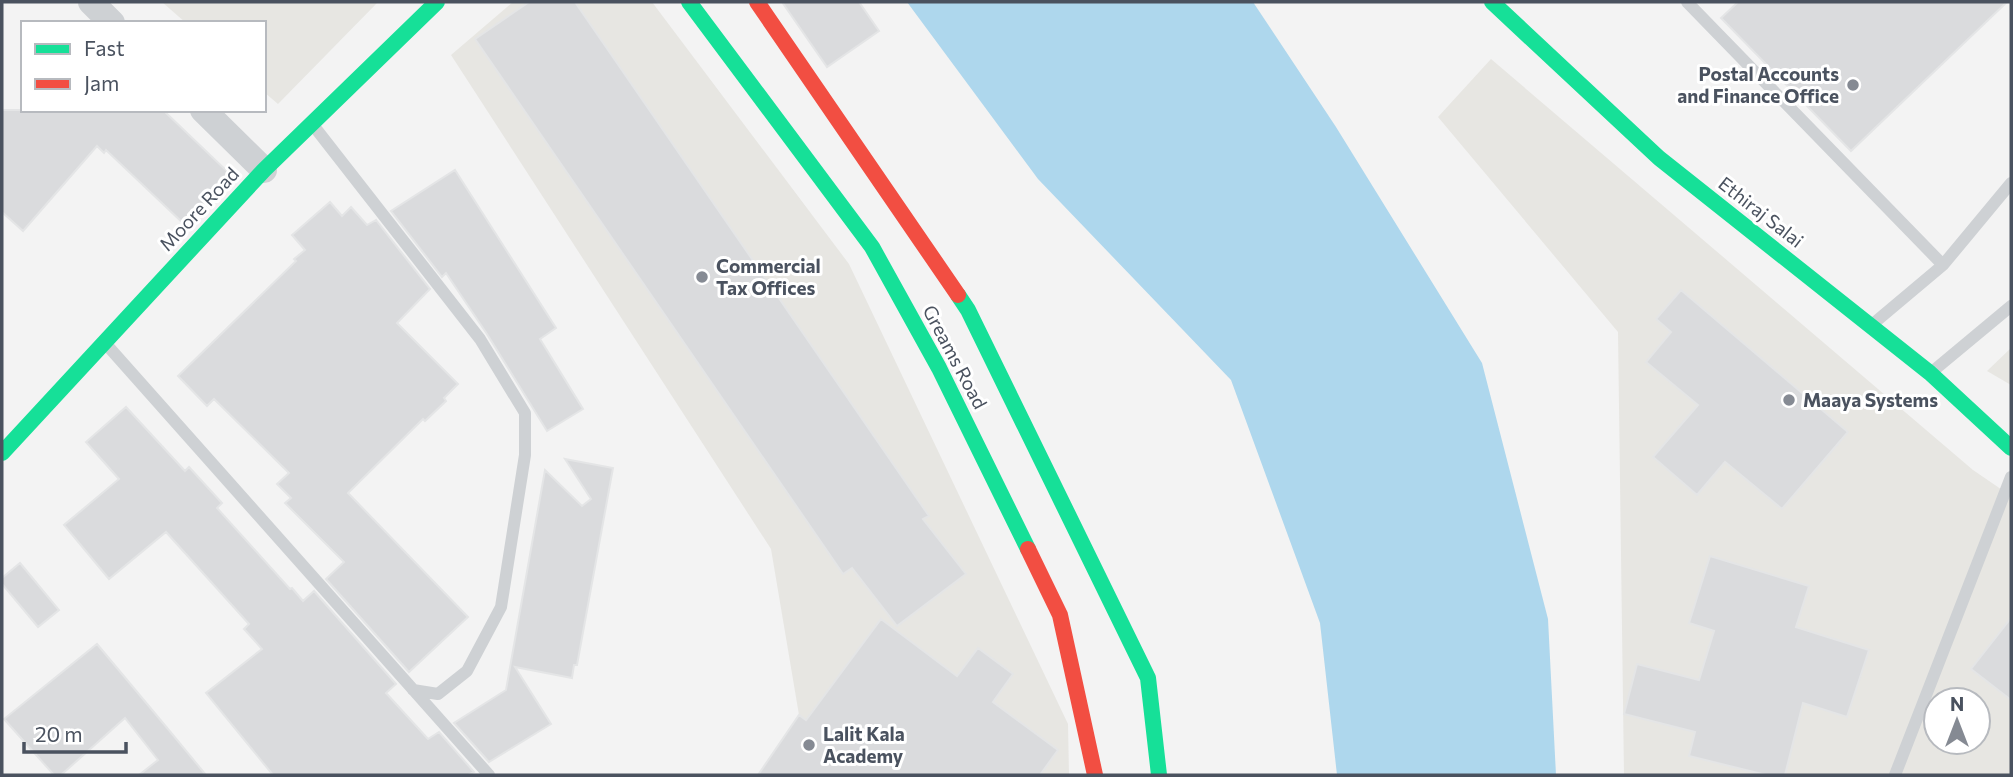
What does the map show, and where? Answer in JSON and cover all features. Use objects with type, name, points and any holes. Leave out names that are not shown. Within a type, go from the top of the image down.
[{"type":"main road","name":"Moore Road","points":[[5,442],[104,342],[264,170],[437,2]]},
{"type":"main road","name":"Greams Road","points":[[689,2],[872,247],[939,368],[1060,615],[1095,775]]},
{"type":"main road","name":"Greams Road","points":[[757,2],[968,310],[1147,678],[1159,775]]},
{"type":"main road","name":"Ethiraj Salai","points":[[1492,2],[1659,158],[1930,373],[2011,447]]},
{"type":"street","points":[[91,2],[111,21]]},
{"type":"street","points":[[205,112],[264,170]]},
{"type":"lane","points":[[1686,2],[1943,265]]},
{"type":"lane","points":[[312,124],[480,339],[525,413],[525,455],[501,607],[467,671],[439,694],[413,690]]},
{"type":"lane","points":[[1871,326],[1943,265],[2011,183]]},
{"type":"lane","points":[[1930,373],[2011,306]]},
{"type":"lane","points":[[104,342],[489,775]]},
{"type":"lane","points":[[1895,775],[2011,477]]},
{"type":"shaded area","points":[[162,2],[378,2],[278,104],[266,94],[266,21],[184,21]]},
{"type":"shaded area","points":[[513,2],[652,2],[849,264],[1068,724],[1069,775],[879,775],[799,715],[771,549],[451,55]]},
{"type":"shaded area","points":[[1491,59],[1973,470],[2011,496],[2011,775],[1624,775],[1618,332],[1438,117]]},
{"type":"shaded area","points":[[2011,348],[2011,385],[1987,371]]},
{"type":"water","points":[[907,2],[1253,2],[1336,127],[1482,363],[1548,619],[1556,775],[1337,775],[1320,623],[1231,380],[1038,179]]},
{"type":"building","name":"Commercial Tax Offices","points":[[529,2],[575,2],[929,516],[923,519],[966,574],[897,626],[852,568],[843,574],[475,39]]},
{"type":"building","points":[[782,2],[859,2],[879,31],[827,67]]},
{"type":"building","name":"Postal Accounts and Finance Office","points":[[1738,2],[2007,2],[1851,151],[1721,18]]},
{"type":"building","points":[[2,110],[165,112],[231,175],[184,224],[106,150],[104,153],[97,146],[23,231],[2,212]]},
{"type":"building","points":[[455,170],[556,328],[540,339],[583,409],[547,431],[446,273],[442,277],[391,211]]},
{"type":"building","points":[[330,202],[342,216],[351,207],[367,225],[376,220],[430,289],[397,323],[458,384],[444,398],[446,401],[425,421],[423,419],[348,493],[468,617],[409,672],[326,579],[344,562],[285,503],[291,498],[277,484],[289,473],[214,399],[207,406],[178,376],[296,261],[294,259],[305,250],[292,235]]},
{"type":"building","points":[[1681,290],[1848,432],[1782,509],[1725,462],[1697,495],[1653,457],[1698,405],[1646,362],[1671,332],[1656,319]]},
{"type":"building","points":[[126,407],[185,471],[189,467],[222,503],[217,508],[290,589],[303,601],[314,591],[396,684],[386,693],[428,739],[439,732],[474,772],[468,775],[273,775],[206,693],[262,649],[244,629],[249,624],[166,532],[109,579],[64,525],[119,479],[86,442]]},
{"type":"building","points":[[565,459],[613,468],[577,665],[574,665],[572,678],[515,667],[551,724],[489,762],[454,723],[506,690],[545,470],[582,506],[591,499]]},
{"type":"building","points":[[1710,556],[1809,586],[1796,627],[1869,650],[1847,717],[1803,703],[1785,775],[1766,775],[1689,756],[1695,732],[1624,714],[1637,664],[1699,680],[1714,631],[1689,623]]},
{"type":"building","points":[[20,563],[59,610],[38,627],[2,584],[2,578]]},
{"type":"building","points":[[2011,618],[2011,700],[1971,669]]},
{"type":"building","points":[[881,619],[957,676],[978,648],[1013,674],[993,702],[1058,750],[1040,775],[758,775],[799,715],[806,720]]},
{"type":"building","points":[[97,644],[206,775],[139,775],[158,760],[125,718],[61,775],[54,775],[4,719]]},
{"type":"traffic: fast","points":[[2,453],[264,170],[437,2]]},
{"type":"traffic: fast","points":[[689,2],[872,247],[939,368],[1028,549]]},
{"type":"traffic: fast","points":[[1492,2],[1659,158],[1930,373],[2011,448]]},
{"type":"traffic: fast","points":[[958,295],[968,310],[1148,678],[1159,775]]},
{"type":"traffic: jam","points":[[757,2],[958,295]]},
{"type":"traffic: jam","points":[[1028,549],[1060,615],[1095,775]]},
{"type":"place","name":"Postal Accounts and Finance Office","points":[[1853,85]]},
{"type":"place","name":"Commercial Tax Offices","points":[[702,277]]},
{"type":"place","name":"Maaya Systems","points":[[1789,400]]},
{"type":"place","name":"Lalit Kala Academy","points":[[809,745]]}]
